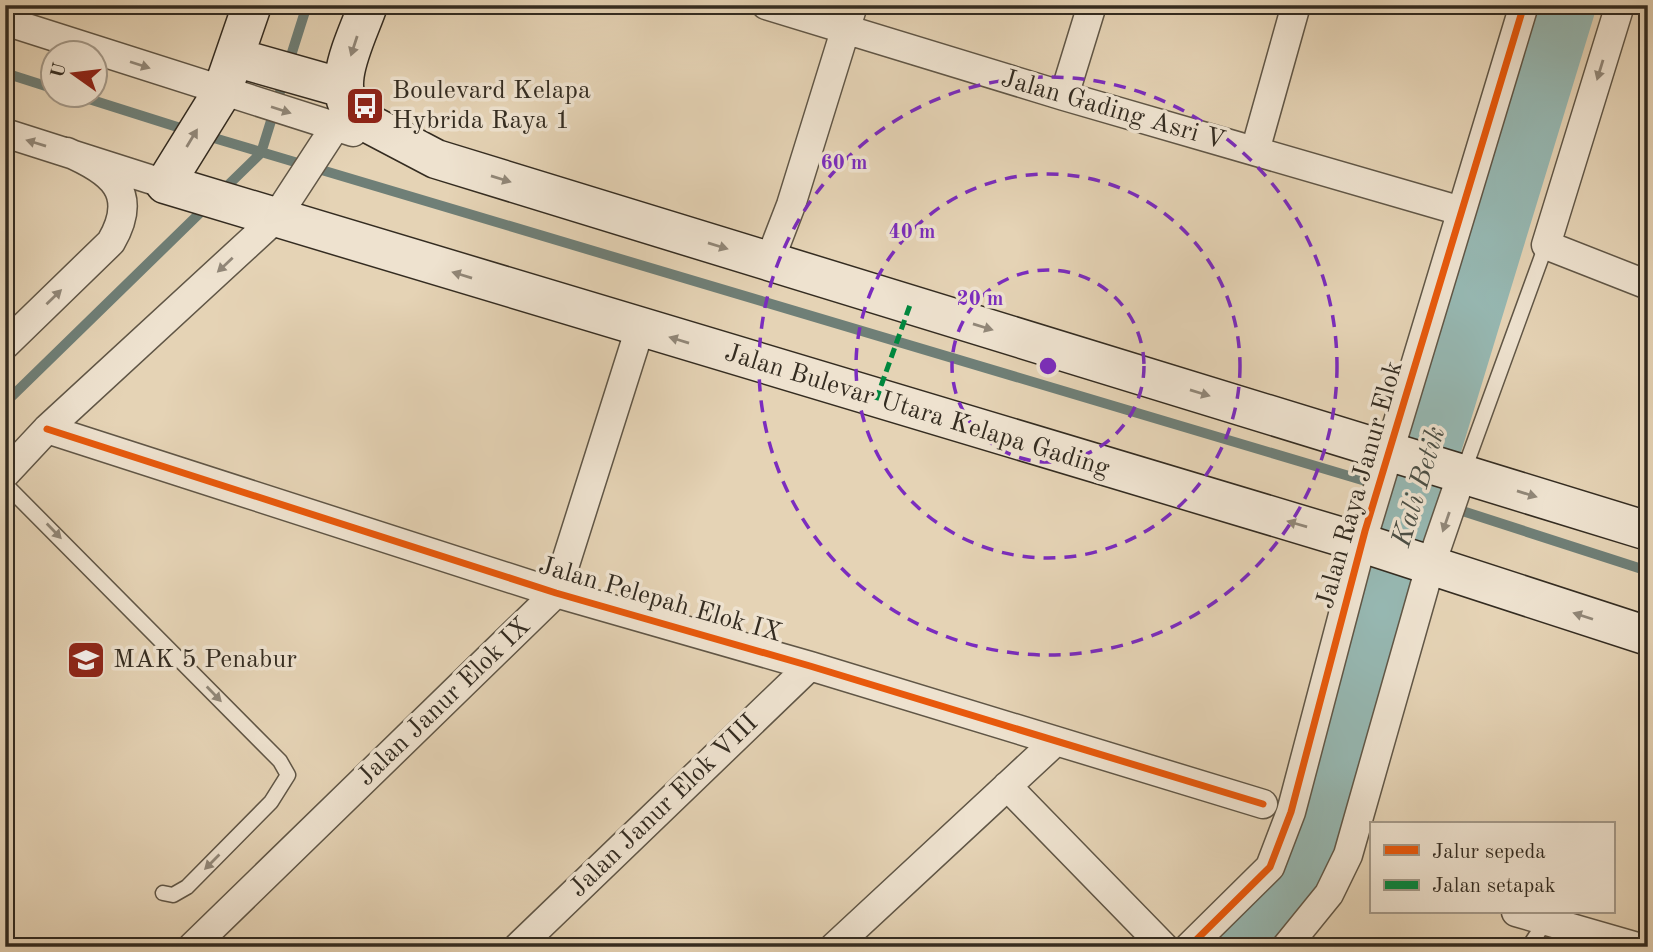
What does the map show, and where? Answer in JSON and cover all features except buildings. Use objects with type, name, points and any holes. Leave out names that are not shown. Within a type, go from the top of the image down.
[{"type":"main road","points":[[174,182],[235,84],[252,5]]},
{"type":"main road","points":[[368,5],[343,88],[349,110],[358,118],[436,159],[1391,458],[1648,531]]},
{"type":"main road","points":[[235,84],[307,78],[343,88]]},
{"type":"main road","name":"Jalan Bulevar Utara Kelapa Gading","points":[[174,182],[640,328],[1365,540],[1648,636]]},
{"type":"street","name":"Jalan Gading Asri V","points":[[765,5],[849,17],[1064,96],[1461,211]]},
{"type":"street","points":[[1064,96],[1092,5]]},
{"type":"street","points":[[1255,151],[1296,5]]},
{"type":"street","name":"Jalan Raya Janur Elok","points":[[1189,947],[1270,867],[1291,812],[1365,540],[1524,5]]},
{"type":"street","points":[[1620,5],[1546,245],[1648,285]]},
{"type":"street","points":[[769,262],[791,205],[849,17]]},
{"type":"street","points":[[5,21],[235,84],[327,131],[436,159]]},
{"type":"street","points":[[5,474],[47,429],[272,211],[327,131]]},
{"type":"street","points":[[5,133],[174,182]]},
{"type":"street","points":[[5,345],[111,242],[120,225],[123,199],[115,183],[95,164],[67,152]]},
{"type":"street","name":"Jalan Janur Elok IX","points":[[192,947],[556,593],[640,328]]},
{"type":"street","name":"Jalan Pelepah Elok IX","points":[[47,429],[556,593],[810,666],[1263,804]]},
{"type":"street","points":[[1286,947],[1329,894],[1348,855],[1428,563],[1455,477]]},
{"type":"street","name":"Jalan Janur Elok VIII","points":[[518,947],[810,666]]},
{"type":"street","points":[[834,947],[1056,741]]},
{"type":"street","points":[[1007,786],[1164,947]]},
{"type":"street","points":[[1519,914],[1540,931],[1637,947]]},
{"type":"lane","points":[[1455,477],[1546,245]]},
{"type":"lane","points":[[5,484],[281,761],[288,775],[271,802],[187,887],[173,895],[163,893]]},
{"type":"waterway","points":[[288,65],[307,5]]},
{"type":"waterway","name":"Kali Betik","points":[[1233,947],[1269,914],[1307,858],[1567,5]]},
{"type":"waterway","points":[[5,73],[38,84]]},
{"type":"waterway","points":[[222,191],[261,153],[284,79]]},
{"type":"waterway","points":[[108,105],[190,131]]},
{"type":"waterway","points":[[204,135],[1416,496],[1648,571]]},
{"type":"waterway","points":[[5,403],[206,207]]},
{"type":"marked path","points":[[876,400],[910,305]]},
{"type":"cycle path","points":[[1189,947],[1270,867],[1291,812],[1365,531],[1524,5]]},
{"type":"cycle path","points":[[47,429],[556,593],[810,666],[1263,804]]},
{"type":"place","name":"Boulevard Kelapa Hybrida Raya 1","points":[[365,106]]},
{"type":"place","name":"MAK 5 Penabur","points":[[86,660]]}]
